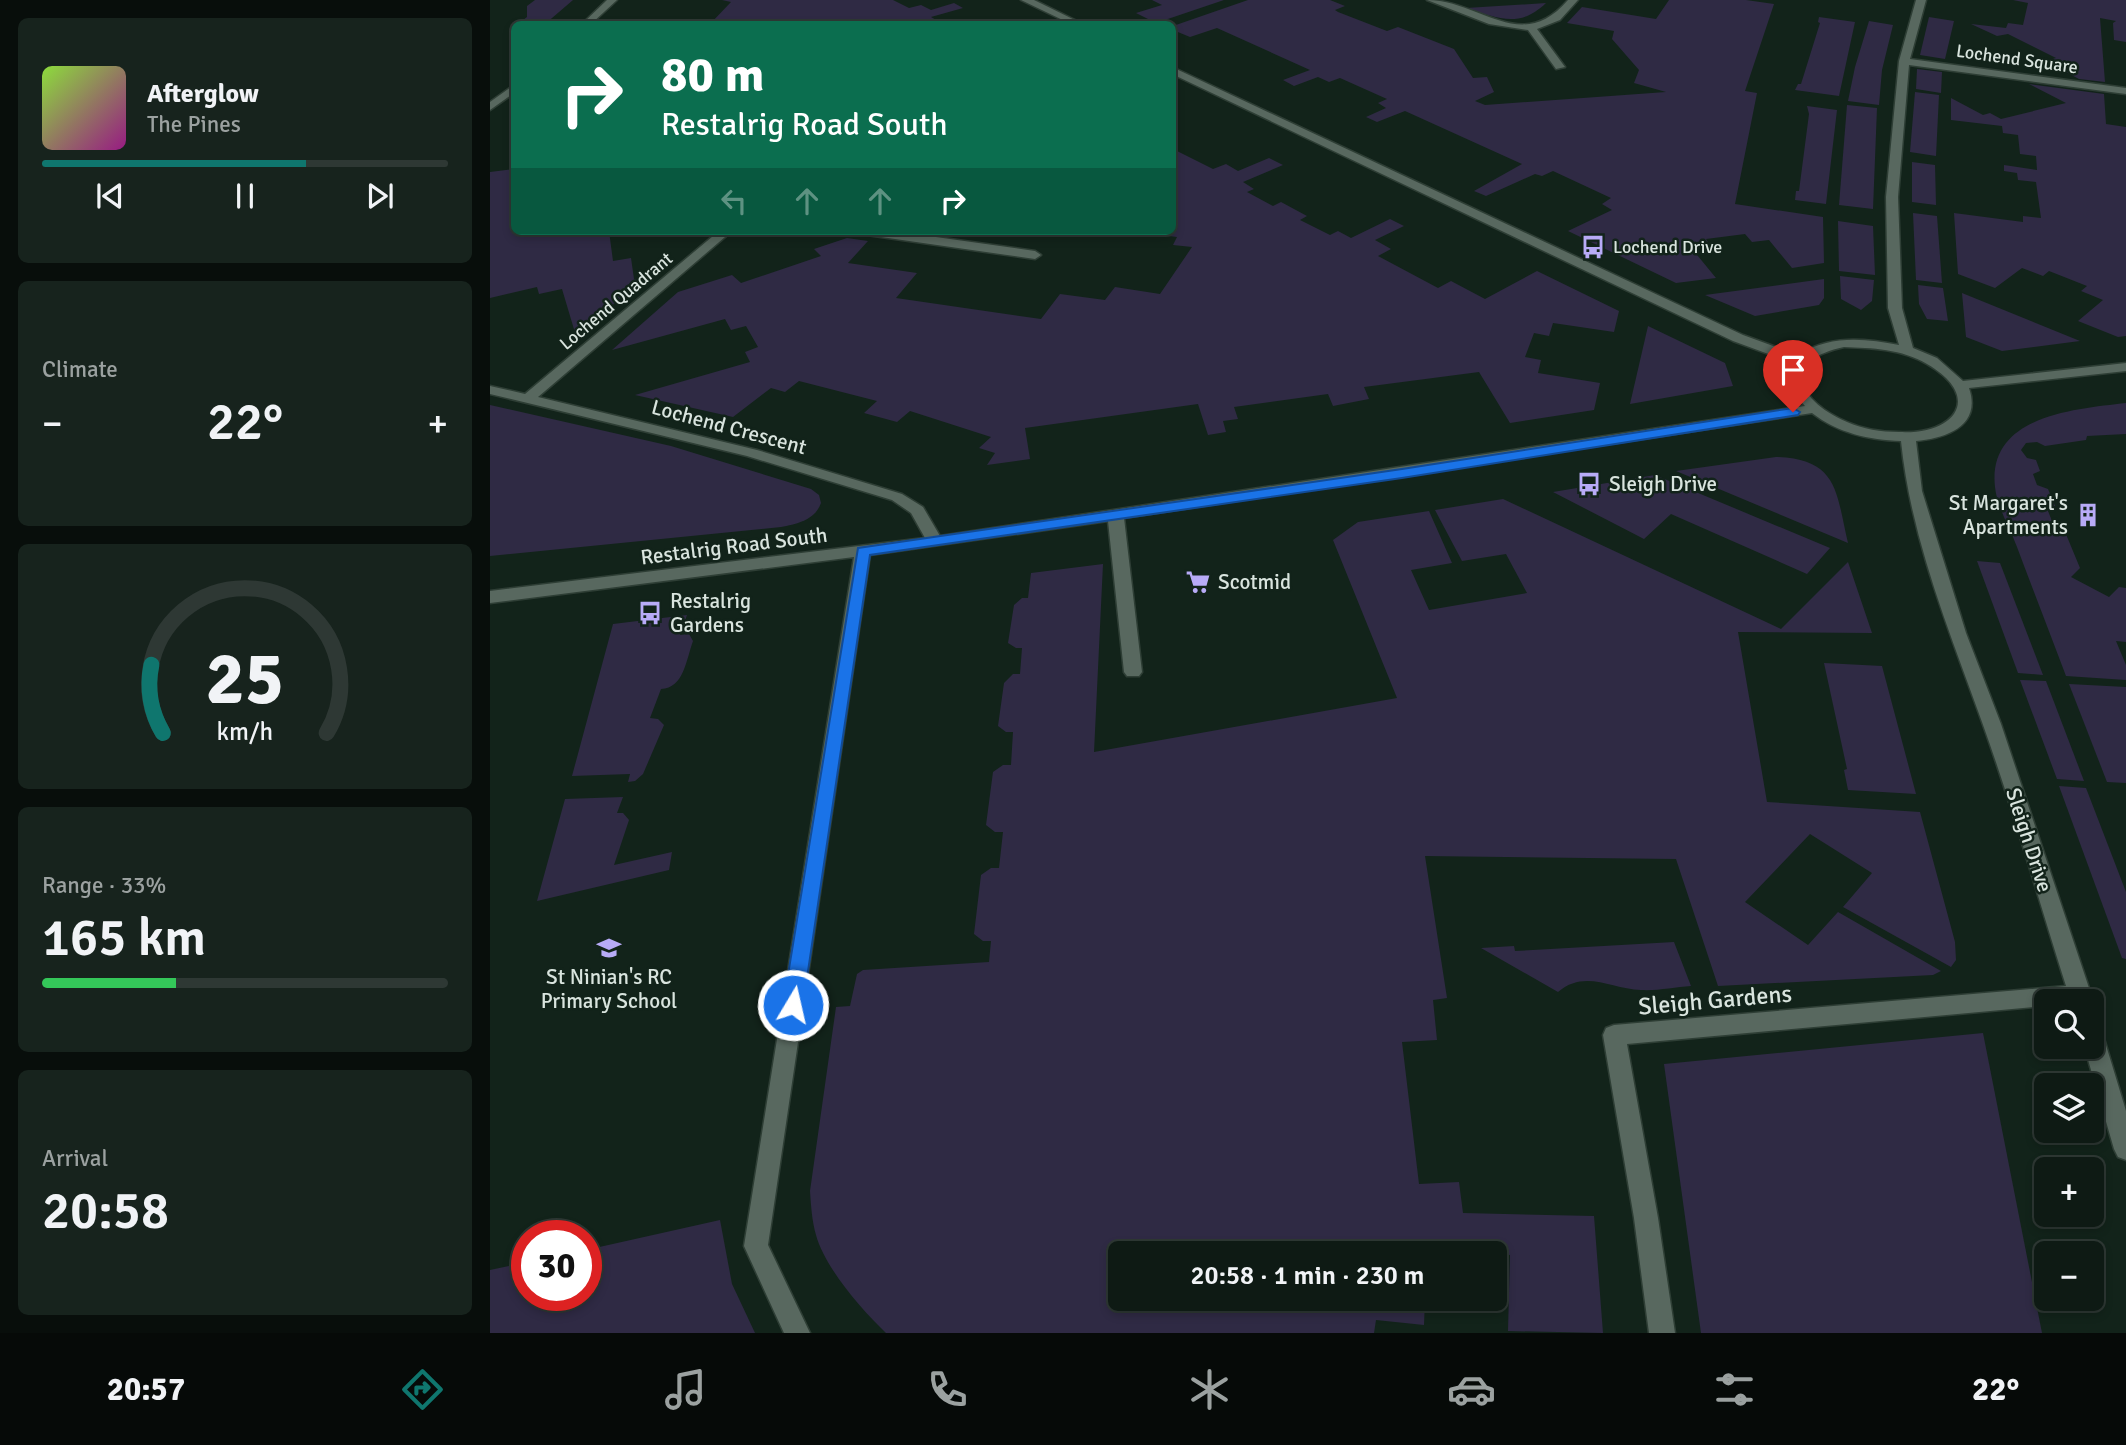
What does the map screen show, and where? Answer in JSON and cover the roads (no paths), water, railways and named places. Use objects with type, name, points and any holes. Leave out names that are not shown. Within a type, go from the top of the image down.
[{"type":"street","points":[[589,21],[612,0]]},
{"type":"street","points":[[1026,0],[1072,21]]},
{"type":"street","points":[[1432,0],[1496,24],[1530,26],[1556,19],[1573,0]]},
{"type":"street","points":[[1907,350],[1895,308],[1892,219],[1897,121],[1904,61],[1921,0]]},
{"type":"street","points":[[1530,26],[1560,67]]},
{"type":"street","name":"Lochend Square","points":[[1904,61],[2126,91]]},
{"type":"street","points":[[1176,72],[1738,338],[1801,361]]},
{"type":"street","points":[[490,107],[511,90]]},
{"type":"street","name":"Lochend Quadrant","points":[[529,398],[721,235]]},
{"type":"street","points":[[895,235],[1034,255]]},
{"type":"street","points":[[1844,343],[1875,344],[1907,350],[1949,372],[1962,386],[1967,400],[1965,415],[1953,426],[1933,434],[1908,438],[1862,431],[1840,424],[1813,408],[1798,392],[1794,375],[1801,361],[1818,349],[1844,343]]},
{"type":"street","points":[[1962,386],[2126,367]]},
{"type":"street","name":"Lochend Crescent","points":[[490,390],[752,453],[897,497],[917,510],[935,542]]},
{"type":"street","name":"Restalrig Road South","points":[[490,597],[935,542],[1813,408]]},
{"type":"street","name":"Sleigh Drive","points":[[1908,438],[1914,491],[1957,633],[1992,724],[2078,989]]},
{"type":"street","points":[[1118,515],[1115,516],[1133,672]]},
{"type":"street","points":[[797,1333],[756,1246],[863,551]]},
{"type":"street","name":"Sleigh Gardens","points":[[1662,1333],[1650,1242],[1614,1035],[2034,1002]]},
{"type":"street","points":[[2099,1059],[2126,1149]]},
{"type":"place","name":"Lochend Drive","points":[[1593,247]]},
{"type":"place","name":"Sleigh Drive","points":[[1589,484]]},
{"type":"place","name":"St Margaret's Apartments","points":[[2088,515]]},
{"type":"place","name":"Scotmid","points":[[1198,582]]},
{"type":"place","name":"Restalrig Gardens","points":[[650,613]]},
{"type":"place","name":"St Ninian's RC Primary School","points":[[609,948]]}]
